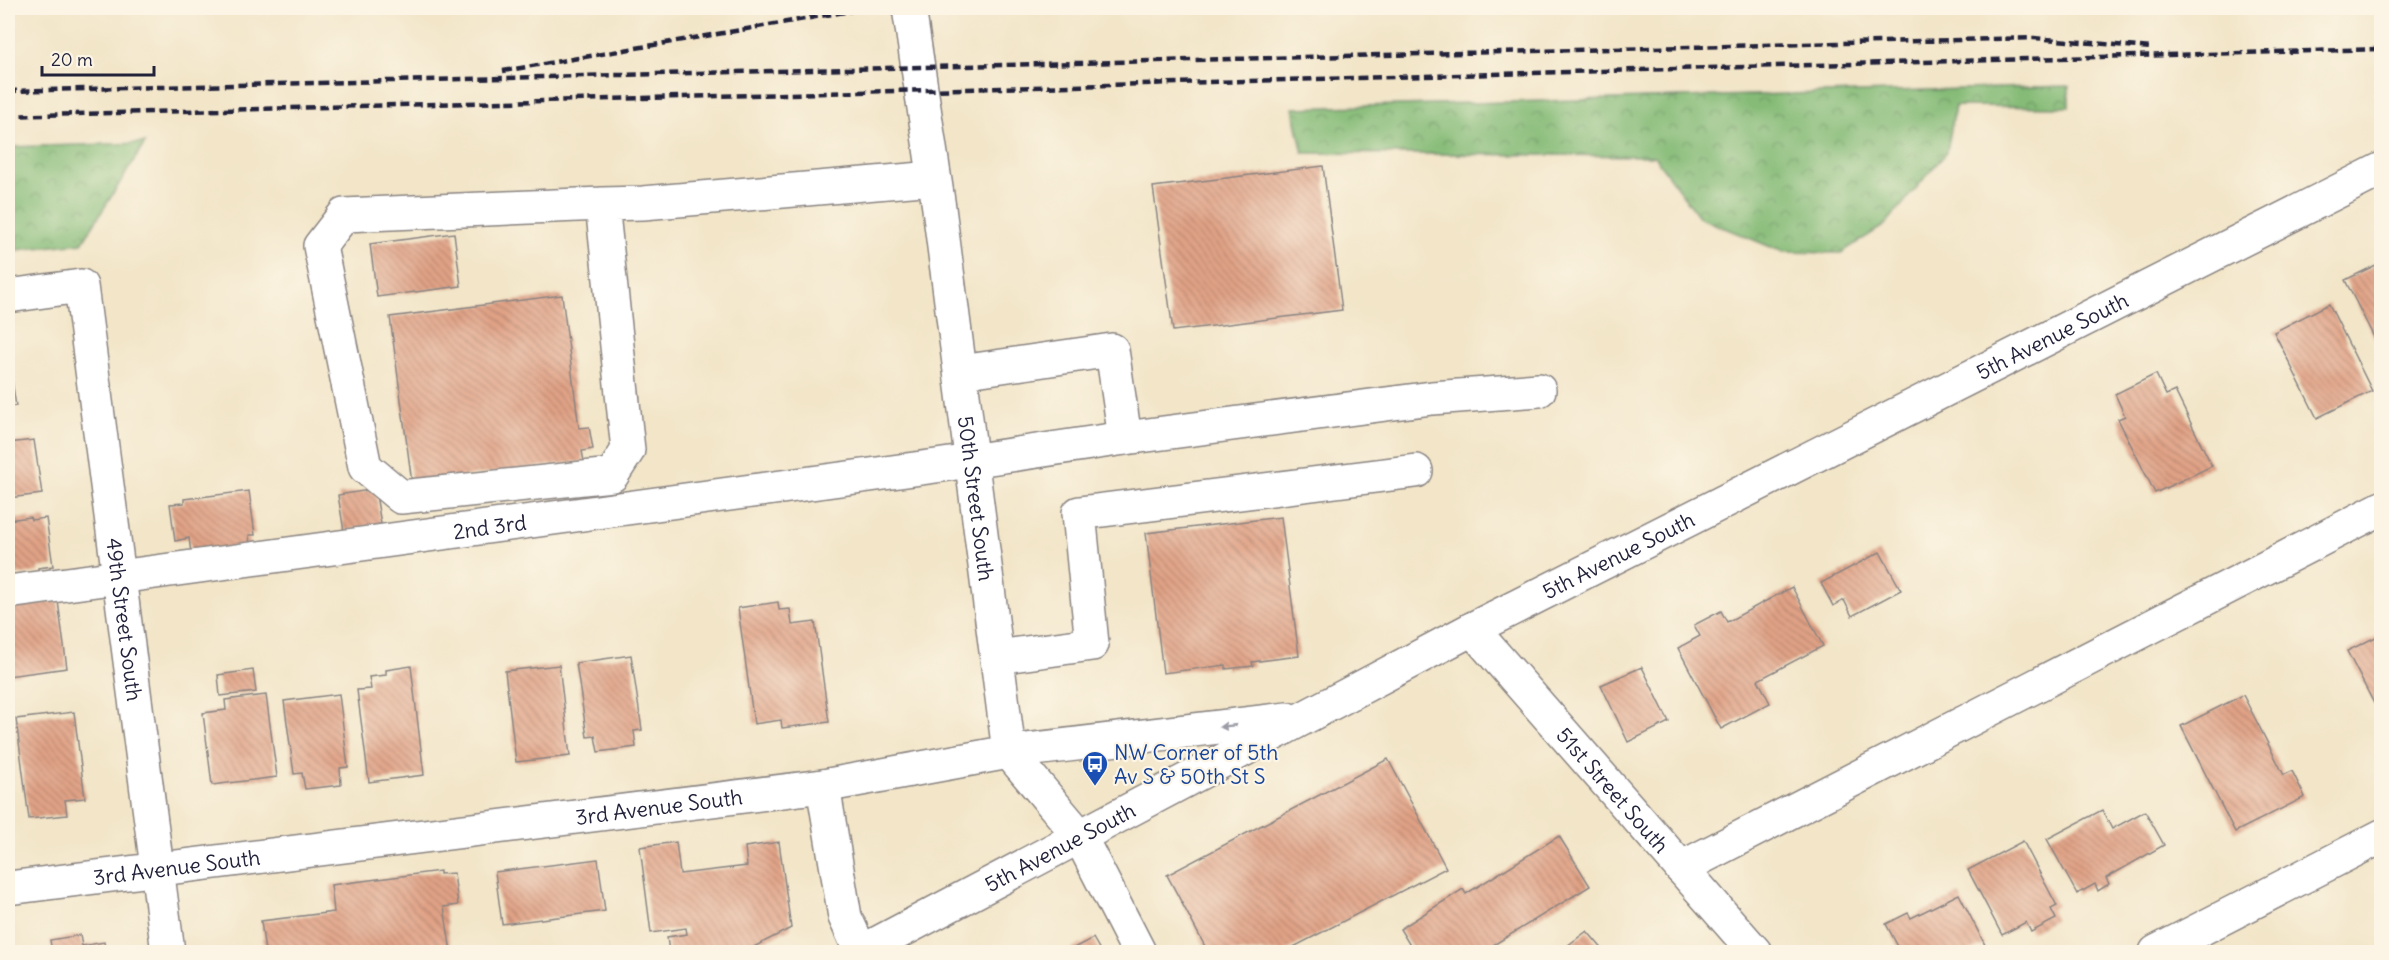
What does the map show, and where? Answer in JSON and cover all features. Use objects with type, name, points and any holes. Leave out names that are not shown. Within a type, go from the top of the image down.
[{"type":"street","name":"50th Street South","points":[[909,8],[961,372],[1009,752]]},
{"type":"street","name":"5th Avenue South","points":[[861,952],[1079,835],[1472,630],[2382,169]]},
{"type":"street","points":[[602,204],[628,450],[612,475],[401,497],[365,467],[320,246],[344,215],[602,204],[934,178]]},
{"type":"street","name":"49th Street South","points":[[8,296],[81,286],[168,952]]},
{"type":"street","points":[[961,372],[1112,350],[1125,438]]},
{"type":"street","name":"2nd 3rd","points":[[8,592],[972,461],[1125,438],[1432,398],[1539,390]]},
{"type":"street","points":[[997,657],[1092,644],[1079,513],[1416,471]]},
{"type":"street","points":[[1681,868],[2382,508]]},
{"type":"street","name":"51st Street South","points":[[1472,630],[1755,952]]},
{"type":"street","name":"3rd Avenue South","points":[[8,888],[823,786],[1009,752],[1307,717]]},
{"type":"street","points":[[1009,752],[1079,835],[1139,952]]},
{"type":"street","points":[[823,786],[845,916],[861,952]]},
{"type":"street","points":[[2156,952],[2382,836]]},
{"type":"green space","points":[[2069,86],[2069,107],[1955,106],[1947,152],[1885,225],[1841,253],[1783,252],[1700,218],[1654,156],[1303,153],[1293,108]]},
{"type":"green space","points":[[145,143],[82,243],[8,251],[8,147]]},
{"type":"building","points":[[1323,166],[1342,310],[1173,331],[1153,187]]},
{"type":"building","points":[[454,233],[461,286],[377,297],[370,244]]},
{"type":"building","points":[[2382,262],[2382,353],[2345,280]]},
{"type":"building","points":[[562,295],[579,428],[589,427],[593,449],[582,451],[584,461],[412,483],[390,317]]},
{"type":"building","points":[[2329,304],[2372,391],[2317,418],[2274,332]]},
{"type":"building","points":[[8,355],[16,406],[8,407]]},
{"type":"building","points":[[2156,374],[2166,395],[2175,391],[2212,466],[2155,493],[2118,419],[2125,416],[2115,394]]},
{"type":"building","points":[[34,440],[42,494],[8,498],[8,443]]},
{"type":"building","points":[[375,489],[381,524],[344,531],[338,495]]},
{"type":"building","points":[[249,491],[255,535],[249,535],[250,546],[191,553],[189,538],[175,541],[170,504],[184,503],[184,499]]},
{"type":"building","points":[[30,517],[31,520],[46,518],[53,566],[38,568],[38,572],[8,576],[8,520]]},
{"type":"building","points":[[1281,517],[1299,656],[1252,662],[1253,666],[1226,669],[1226,665],[1163,673],[1146,533]]},
{"type":"building","points":[[1880,552],[1901,590],[1852,616],[1844,600],[1833,606],[1821,583]]},
{"type":"building","points":[[1792,587],[1823,646],[1758,680],[1770,703],[1721,729],[1678,648],[1700,636],[1694,625],[1721,611],[1727,622]]},
{"type":"building","points":[[58,601],[67,668],[8,676],[8,608]]},
{"type":"building","points":[[778,602],[779,610],[790,609],[792,625],[815,622],[829,722],[782,728],[781,720],[754,724],[738,608]]},
{"type":"building","points":[[2382,634],[2382,719],[2347,651]]},
{"type":"building","points":[[631,655],[642,730],[634,731],[636,747],[598,752],[595,736],[587,737],[576,663]]},
{"type":"building","points":[[559,665],[570,756],[516,762],[505,671]]},
{"type":"building","points":[[411,666],[424,775],[369,782],[357,690],[371,689],[369,677],[386,675],[386,670]]},
{"type":"building","points":[[1642,667],[1669,722],[1628,742],[1601,685]]},
{"type":"building","points":[[253,670],[256,692],[220,696],[218,675]]},
{"type":"building","points":[[339,694],[348,767],[340,768],[341,785],[305,789],[302,773],[294,774],[284,701]]},
{"type":"building","points":[[266,695],[277,777],[212,785],[203,713],[226,710],[225,700]]},
{"type":"building","points":[[2243,695],[2284,775],[2292,771],[2305,797],[2235,832],[2181,726]]},
{"type":"building","points":[[74,712],[85,798],[65,800],[67,815],[29,819],[16,719]]},
{"type":"building","points":[[1388,759],[1446,868],[1284,952],[1208,952],[1167,875]]},
{"type":"building","points":[[2102,810],[2112,829],[2145,811],[2164,845],[2106,878],[2109,884],[2098,891],[2095,884],[2077,894],[2047,839]]},
{"type":"building","points":[[1559,836],[1590,886],[1482,952],[1414,952],[1400,929],[1463,889],[1466,894]]},
{"type":"building","points":[[2023,841],[2057,906],[2051,909],[2056,919],[2031,932],[2026,922],[2002,935],[1968,870]]},
{"type":"building","points":[[676,842],[680,874],[747,866],[745,847],[779,842],[791,928],[744,952],[669,952],[667,937],[687,934],[686,928],[651,933],[640,847]]},
{"type":"building","points":[[598,859],[605,911],[502,924],[495,872]]},
{"type":"building","points":[[440,871],[440,874],[454,873],[458,905],[444,907],[451,952],[265,952],[261,921],[334,912],[331,885]]},
{"type":"building","points":[[1959,894],[1985,945],[1969,952],[1901,952],[1886,924],[1908,913],[1911,918]]},
{"type":"building","points":[[1587,931],[1605,952],[1559,952]]},
{"type":"building","points":[[80,935],[82,946],[104,942],[106,952],[52,952],[50,940]]},
{"type":"building","points":[[1093,938],[1101,952],[1066,952]]},
{"type":"railway","points":[[503,71],[868,8]]},
{"type":"railway","points":[[8,91],[2034,38],[2151,48]]},
{"type":"railway","points":[[8,116],[2382,49]]},
{"type":"place","name":"NW Corner of 5th Av S & 50th St S","points":[[1095,787]]}]
